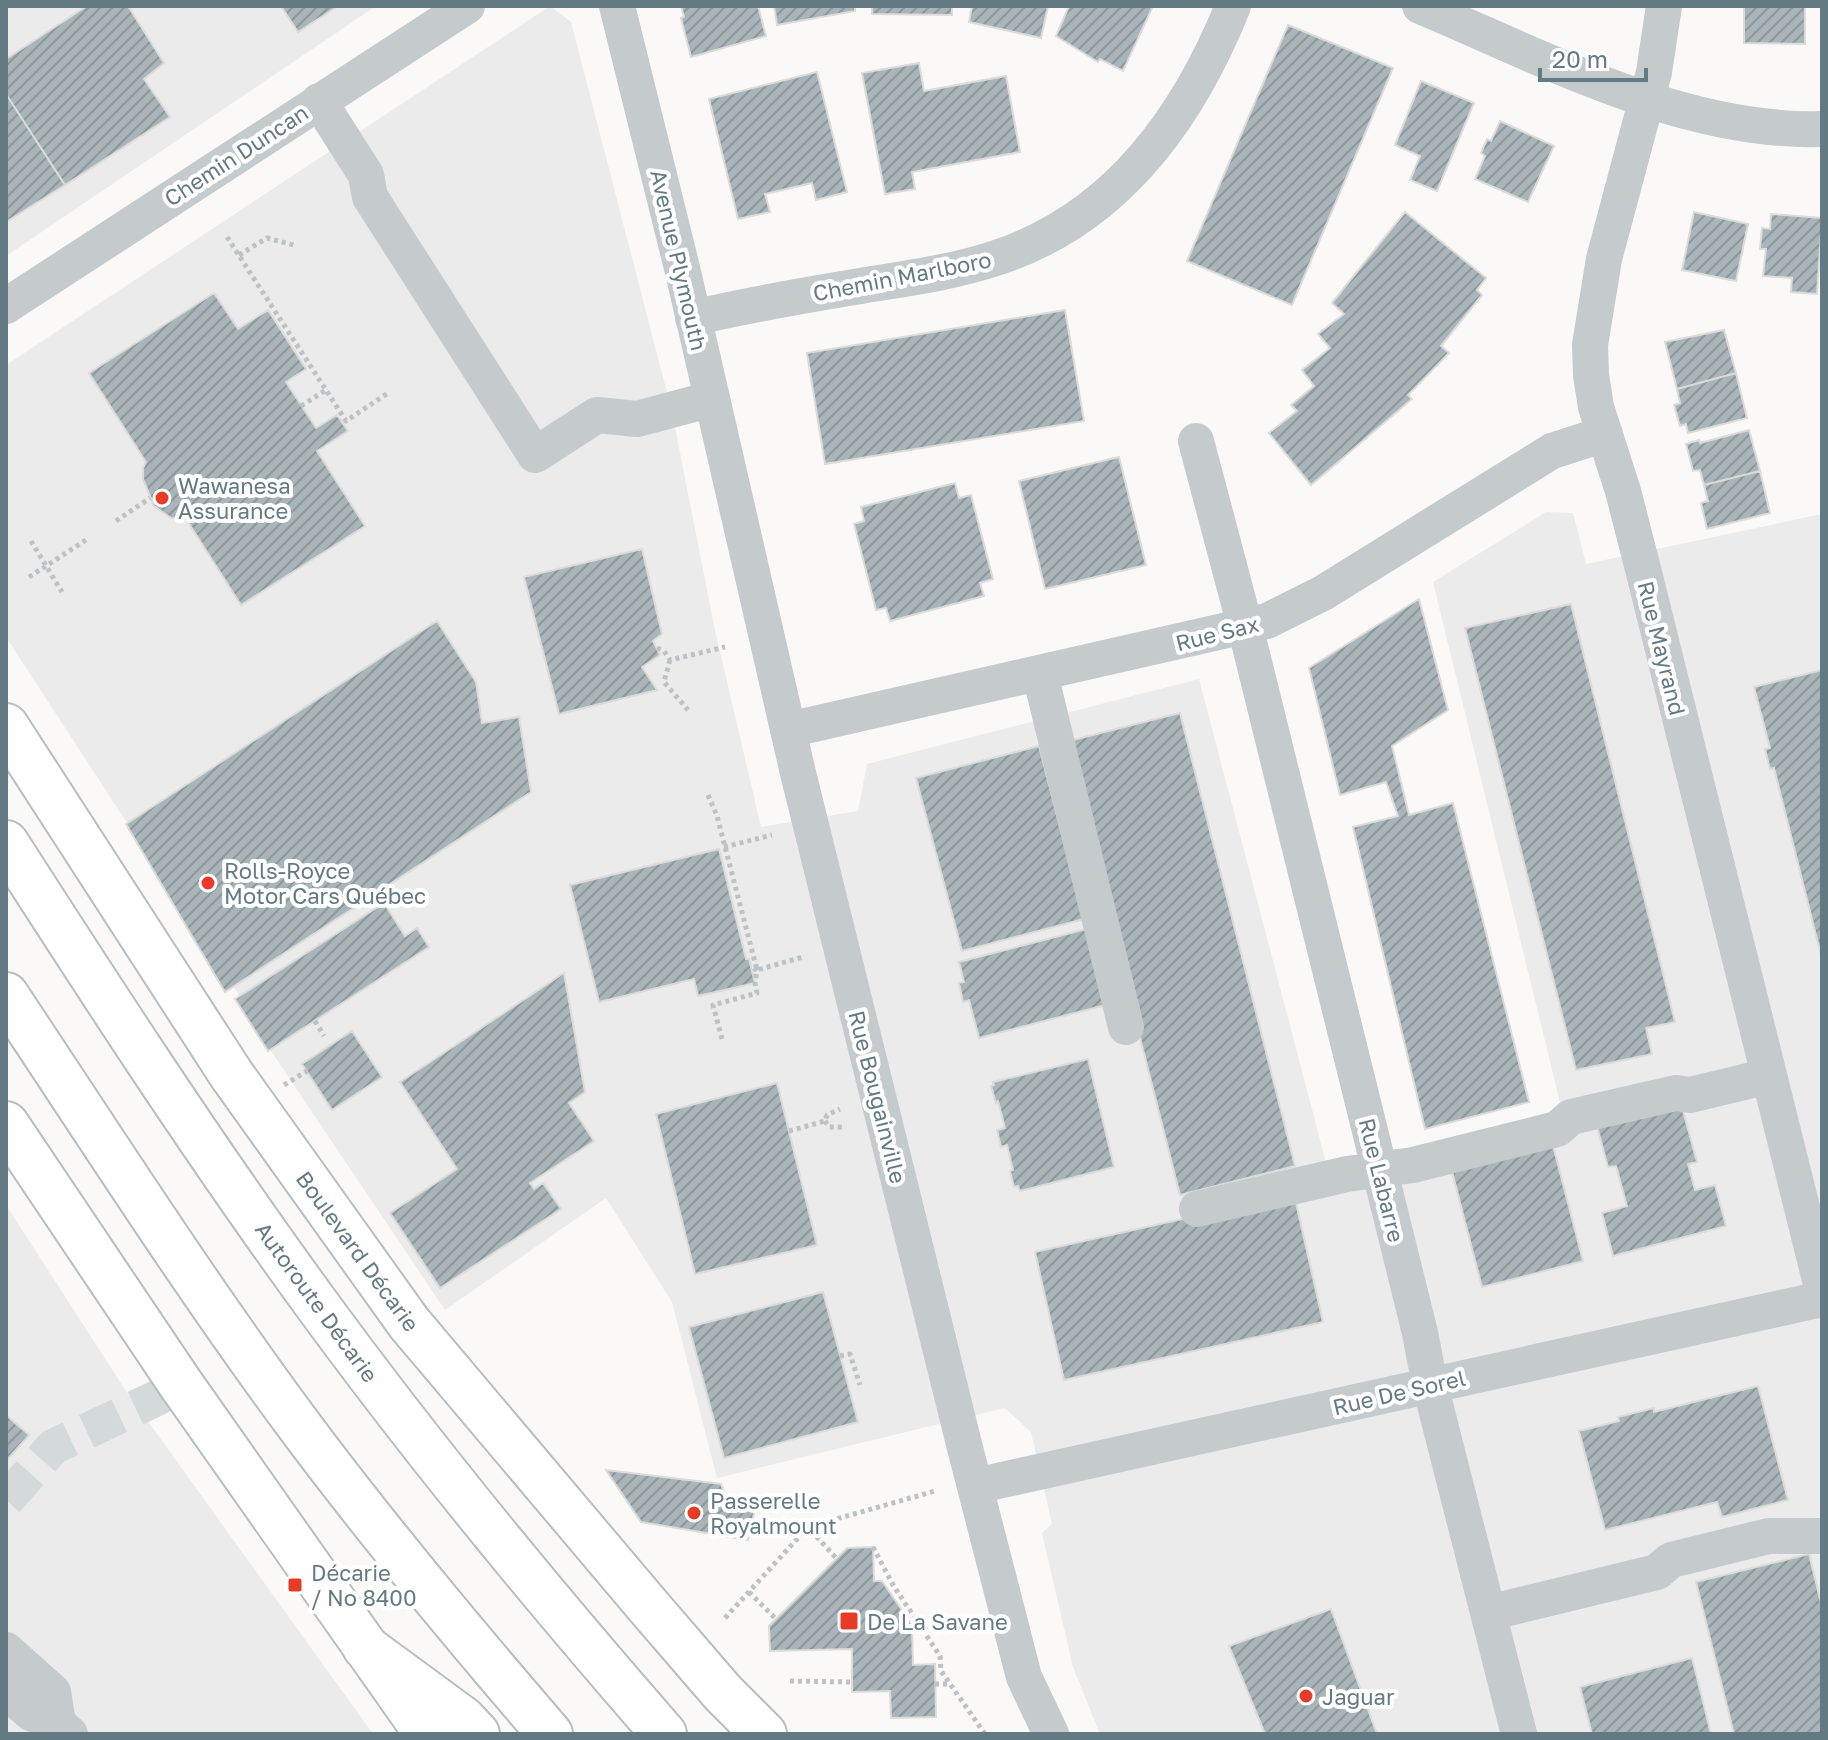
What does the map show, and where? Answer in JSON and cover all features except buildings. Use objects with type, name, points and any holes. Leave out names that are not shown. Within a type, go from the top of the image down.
[{"type":"main road","name":"Boulevard Décarie","points":[[6,726],[231,1074],[400,1311],[648,1606],[723,1693],[764,1734]]},
{"type":"main road","name":"Autoroute Décarie","points":[[6,843],[191,1126],[306,1290],[425,1448],[567,1622],[664,1734]]},
{"type":"main road","points":[[6,995],[199,1287],[296,1422],[406,1563],[550,1734]]},
{"type":"main road","points":[[6,1124],[180,1383],[427,1734]]},
{"type":"main road","points":[[365,1647],[463,1719],[477,1734]]},
{"type":"street","name":"Chemin Duncan","points":[[6,306],[467,6]]},
{"type":"street","name":"Avenue Plymouth","points":[[617,6],[739,515]]},
{"type":"street","name":"Chemin Marlboro","points":[[693,318],[963,268],[1000,257],[1062,228],[1085,213],[1123,180],[1171,126],[1196,86],[1233,6]]},
{"type":"street","points":[[1420,6],[1582,74],[1646,97],[1731,123],[1783,129],[1822,129]]},
{"type":"street","name":"Rue Mayrand","points":[[1664,6],[1658,51],[1616,208],[1592,328],[1591,375],[1596,407],[1628,511],[1822,1288]]},
{"type":"street","points":[[310,107],[349,186],[370,197],[535,455],[597,415],[637,419],[712,399]]},
{"type":"street","name":"Rue Sax","points":[[788,730],[1040,674],[1282,615],[1323,593],[1552,451],[1605,434]]},
{"type":"street","name":"Rue Labarre","points":[[1196,441],[1245,626],[1420,1333],[1430,1385],[1519,1734]]},
{"type":"street","name":"Rue Bougainville","points":[[739,515],[788,730],[975,1486],[1024,1677],[1051,1734]]},
{"type":"street","points":[[1040,674],[1126,1027]]},
{"type":"street","points":[[1197,1209],[1347,1174],[1413,1165],[1557,1129],[1571,1117],[1676,1093],[1690,1095],[1769,1076]]},
{"type":"street","name":"Rue De Sorel","points":[[975,1486],[1822,1299]]},
{"type":"street","points":[[1488,1613],[1657,1572],[1671,1560],[1769,1536],[1822,1536]]},
{"type":"street","points":[[6,1650],[53,1692],[64,1729]]},
{"type":"street","name":"Rue Bougainville","points":[[1024,1677],[1027,1734]]},
{"type":"street","points":[[6,1691],[31,1713],[64,1729]]},
{"type":"path","points":[[227,237],[346,421],[388,393]]},
{"type":"path","points":[[239,255],[267,238],[294,245]]},
{"type":"path","points":[[301,406],[326,390]]},
{"type":"path","points":[[116,521],[150,498]]},
{"type":"path","points":[[29,577],[86,540]]},
{"type":"path","points":[[31,541],[62,592]]},
{"type":"path","points":[[670,660],[725,647]]},
{"type":"path","points":[[657,648],[664,651],[670,660],[664,682],[688,710]]},
{"type":"path","points":[[708,795],[717,816],[757,993],[713,1005],[722,1039]]},
{"type":"path","points":[[724,847],[772,835]]},
{"type":"path","points":[[754,969],[803,957]]},
{"type":"path","points":[[315,1021],[324,1036]]},
{"type":"path","points":[[273,1092],[307,1071]]},
{"type":"path","points":[[825,1121],[827,1115],[840,1109]]},
{"type":"path","points":[[825,1121],[829,1127],[844,1127]]},
{"type":"path","points":[[789,1131],[825,1121]]},
{"type":"path","points":[[840,1356],[850,1354],[860,1385]]},
{"type":"path","points":[[751,1521],[808,1527],[935,1491]]},
{"type":"path","points":[[808,1527],[837,1559]]},
{"type":"path","points":[[725,1618],[808,1527]]},
{"type":"path","points":[[873,1547],[893,1585],[940,1656],[941,1671],[985,1734]]},
{"type":"path","points":[[749,1592],[776,1619]]},
{"type":"path","points":[[790,1681],[852,1682]]},
{"type":"path","points":[[935,1684],[951,1684]]},
{"type":"shaded area","points":[[6,6],[376,6],[6,256]]},
{"type":"shaded area","points":[[550,6],[571,22],[672,412],[714,626],[761,827],[858,811],[867,764],[1199,679],[1330,1178],[1565,1123],[1433,582],[1546,512],[1573,513],[1586,564],[1822,514],[1822,1734],[1100,1734],[1073,1667],[1042,1533],[1052,1524],[1031,1432],[1005,1408],[717,1478],[672,1302],[606,1198],[445,1310],[267,1045],[237,992],[6,637],[6,365]]},
{"type":"shaded area","points":[[6,1205],[124,1388],[373,1734],[6,1734]]},
{"type":"tunnel","points":[[6,1500],[53,1447],[157,1398],[180,1383]]},
{"type":"place","name":"Wawanesa Assurance","points":[[162,498]]},
{"type":"place","name":"Rolls-Royce Motor Cars Québec","points":[[208,883]]},
{"type":"place","name":"Passerelle Royalmount","points":[[694,1513]]},
{"type":"place","name":"Décarie / No 8400","points":[[295,1585]]},
{"type":"place","name":"De La Savane","points":[[849,1621]]},
{"type":"place","name":"Jaguar","points":[[1306,1696]]}]
